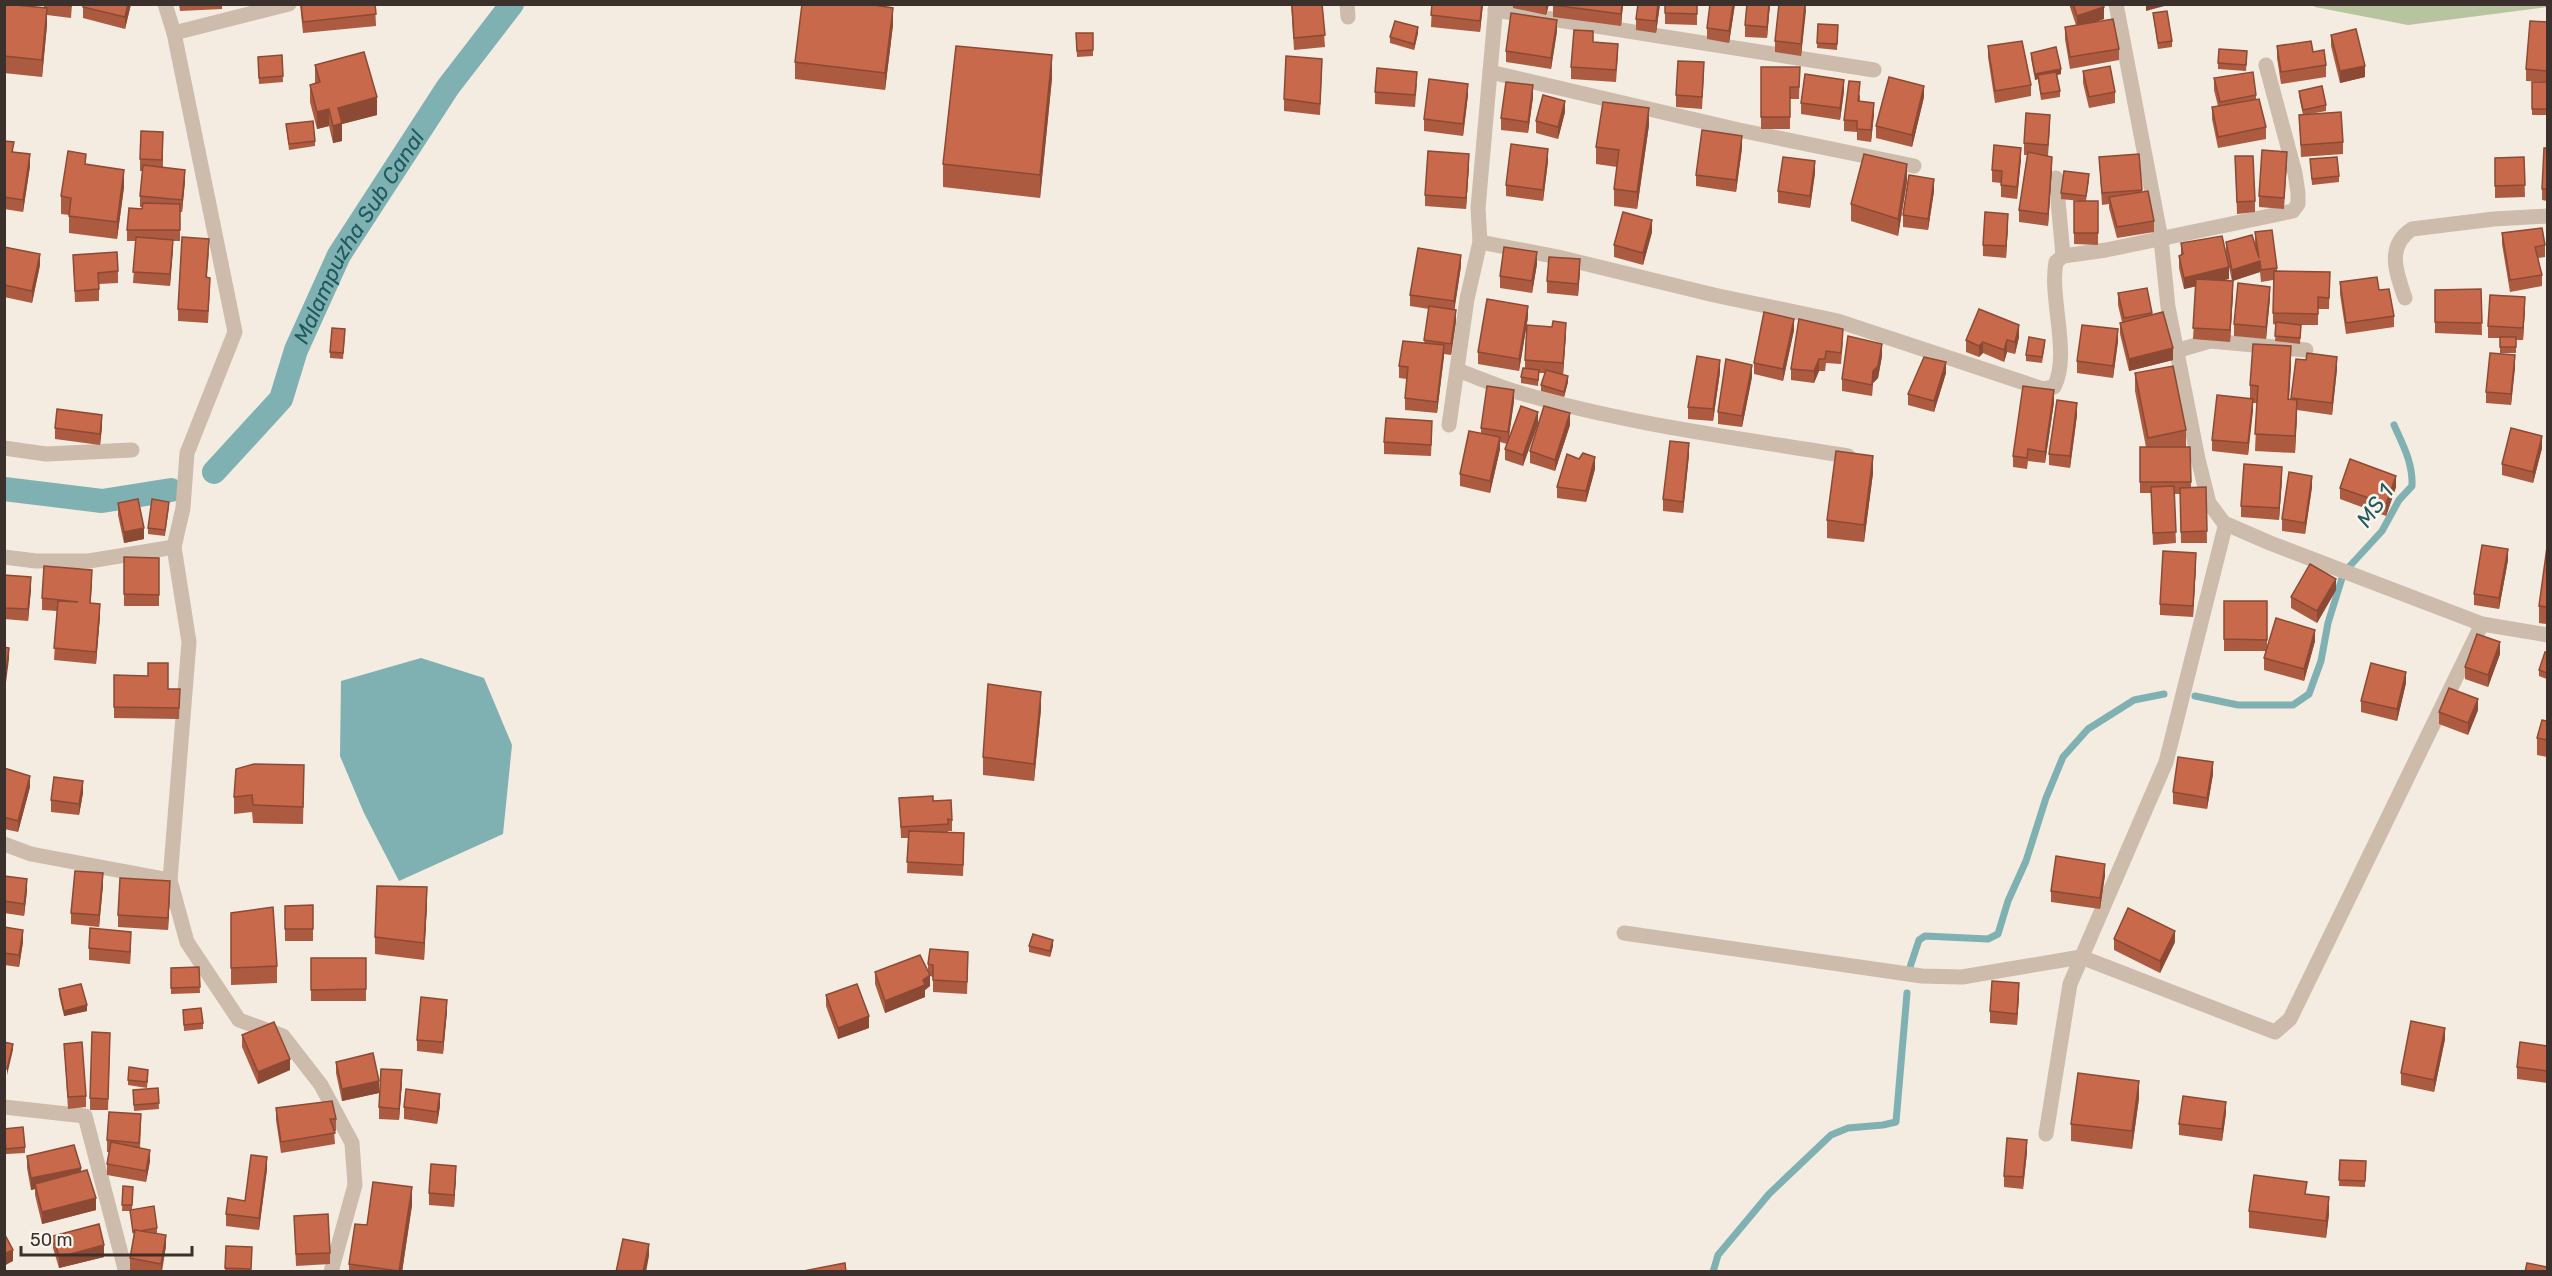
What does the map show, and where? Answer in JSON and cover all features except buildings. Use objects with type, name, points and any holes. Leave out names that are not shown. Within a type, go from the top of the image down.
[{"type":"street","points":[[165,4],[174,33],[235,332],[187,453],[183,508],[174,547],[189,642],[170,880],[187,942],[239,1020],[283,1036],[321,1085],[352,1143],[355,1185],[331,1272]]},
{"type":"street","points":[[174,33],[289,4]]},
{"type":"street","points":[[2046,1134],[2070,984],[2166,762],[2225,527],[2210,503],[2198,459],[2168,307],[2161,239],[2116,4]]},
{"type":"street","points":[[1449,425],[1467,299],[1480,242],[1478,208],[1495,7],[1874,70]]},
{"type":"street","points":[[1480,242],[1558,257],[1714,295],[1838,321],[2043,389],[2054,387],[2057,380],[2059,339],[2054,273],[2056,262],[2063,256],[2161,239],[2293,211],[2298,204],[2295,173],[2266,65]]},
{"type":"street","points":[[1490,72],[1739,130],[1914,166]]},
{"type":"street","points":[[2056,178],[2063,256]]},
{"type":"street","points":[[2405,298],[2398,278],[2395,248],[2402,236],[2412,229],[2494,219],[2547,216]]},
{"type":"street","points":[[2176,351],[2210,341],[2306,350]]},
{"type":"street","points":[[1457,370],[1516,392],[1575,406],[1659,424],[1848,456]]},
{"type":"street","points":[[4,448],[45,454],[132,450]]},
{"type":"street","points":[[2224,523],[2482,624],[2547,635]]},
{"type":"street","points":[[4,557],[36,561],[89,561],[174,547]]},
{"type":"street","points":[[1624,933],[1922,976],[1962,977],[2081,957],[2275,1032],[2290,1019],[2482,624]]},
{"type":"street","points":[[4,844],[31,854],[170,880]]},
{"type":"street","points":[[4,1107],[84,1116],[125,1269]]},
{"type":"green space","points":[[2547,4],[2547,7],[2408,25],[2312,5]]},
{"type":"water","points":[[421,658],[484,678],[512,745],[503,834],[399,881],[364,813],[340,756],[341,681]]},
{"type":"waterway","name":"Malampuzha Sub Canal","points":[[214,472],[281,399],[296,350],[339,255],[448,87],[512,4]]},
{"type":"waterway","name":"MS 1","points":[[2348,568],[2382,531],[2399,500],[2412,486],[2409,462],[2394,425]]},
{"type":"waterway","name":"Malampuzha Sub Canal","points":[[4,489],[102,501],[171,490]]},
{"type":"waterway","points":[[2195,696],[2238,705],[2293,705],[2309,694],[2321,661],[2328,623],[2343,575]]},
{"type":"waterway","points":[[1910,967],[1919,940],[1925,936],[1988,939],[1998,934],[2008,901],[2026,861],[2046,798],[2063,757],[2088,729],[2134,700],[2164,694]]},
{"type":"waterway","points":[[1713,1272],[1718,1255],[1769,1194],[1831,1135],[1848,1128],[1896,1122],[1907,993]]}]
